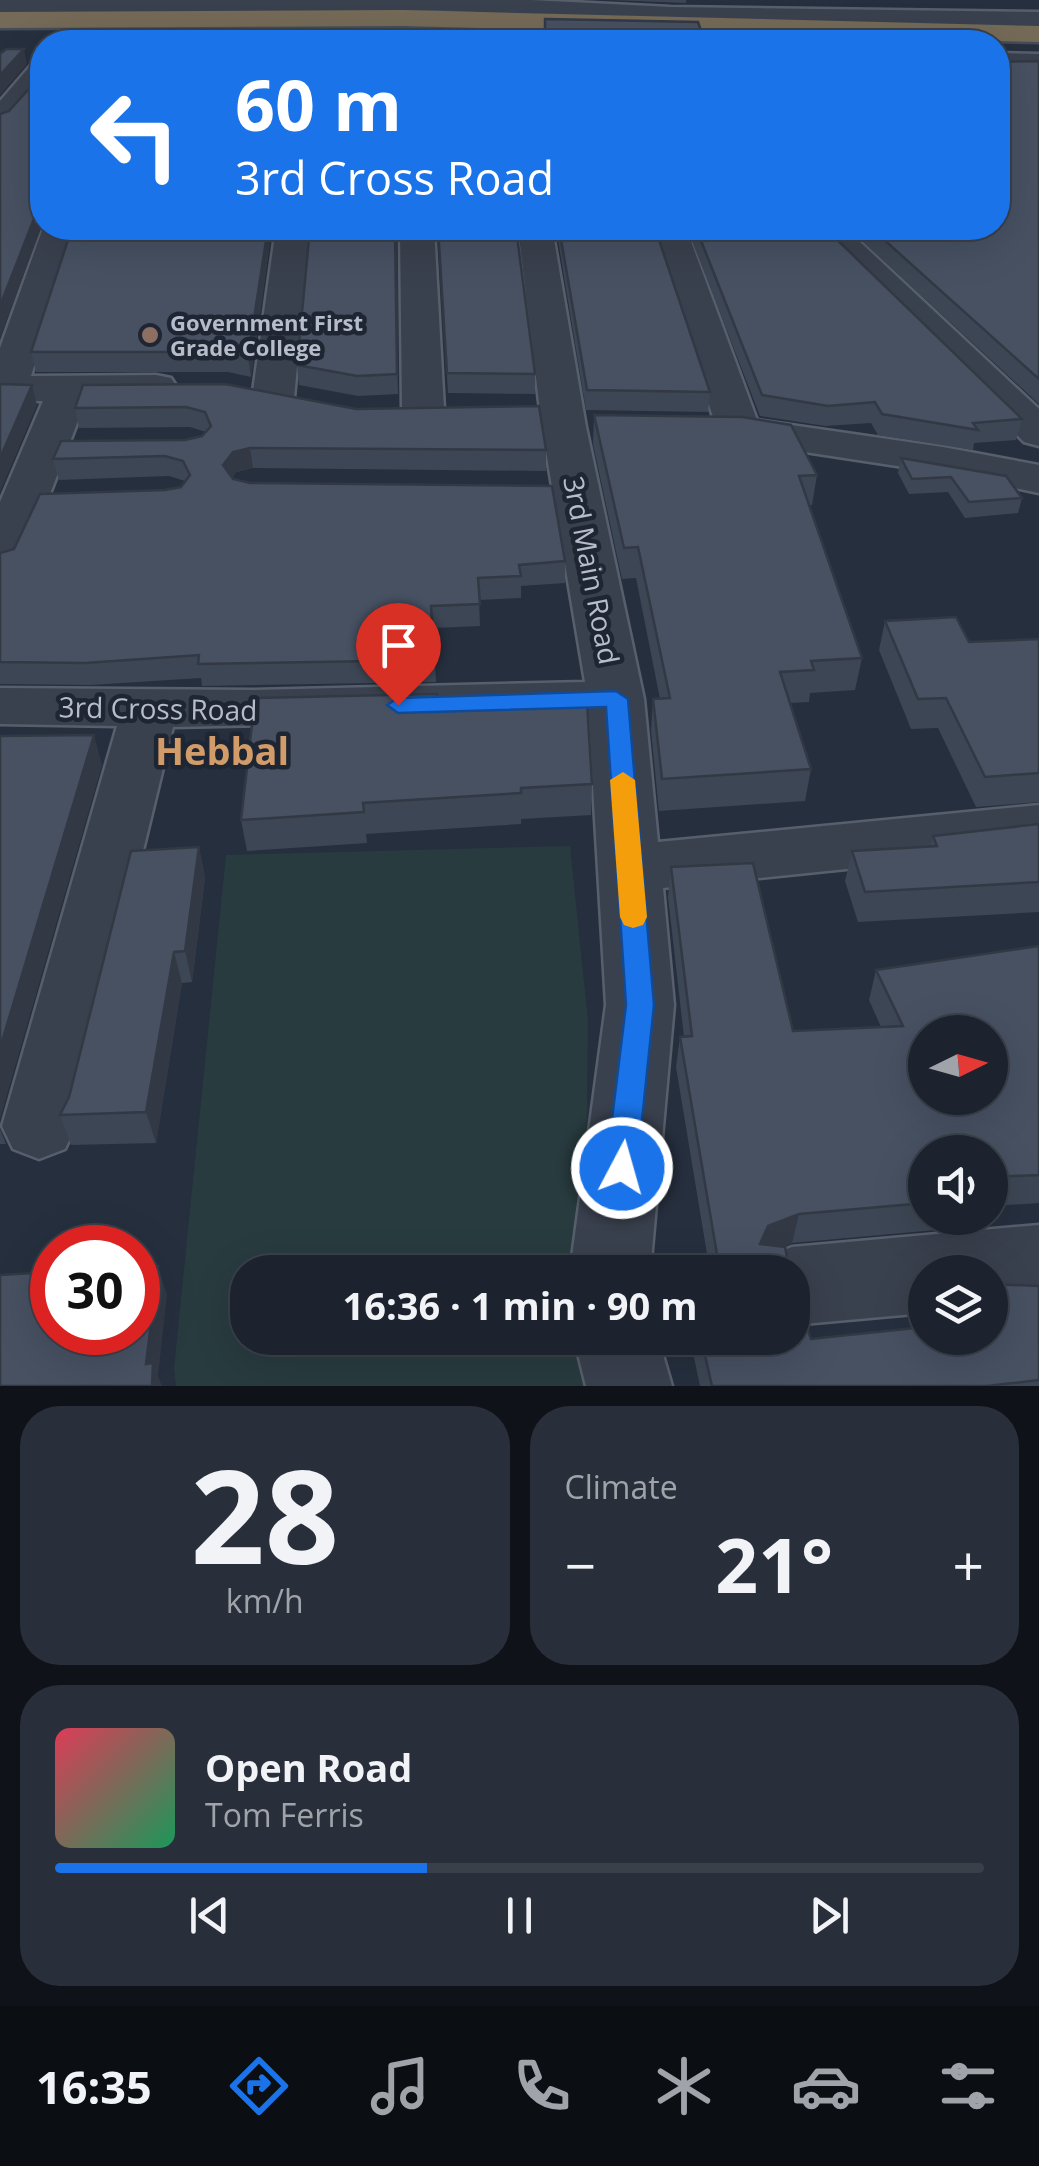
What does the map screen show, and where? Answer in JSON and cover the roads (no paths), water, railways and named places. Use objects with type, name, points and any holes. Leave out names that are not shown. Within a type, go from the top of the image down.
[{"type":"highway","points":[[0,20],[594,21],[913,30]]},
{"type":"highway","points":[[882,29],[889,22],[1039,22]]},
{"type":"highway","points":[[871,30],[894,30]]},
{"type":"highway","points":[[0,32],[30,32]]},
{"type":"highway","points":[[1010,33],[1039,34]]},
{"type":"highway","points":[[1010,40],[1039,42]]},
{"type":"street","points":[[0,6],[452,2],[882,29],[904,9],[1039,22]]},
{"type":"street","points":[[1010,60],[1039,60]]},
{"type":"street","points":[[1010,66],[1039,86]]},
{"type":"street","points":[[0,119],[7,115],[30,67]]},
{"type":"street","points":[[56,240],[3,389],[208,388],[290,401],[293,240]]},
{"type":"street","points":[[418,240],[426,410]]},
{"type":"street","name":"3rd Main Road","points":[[537,240],[563,419],[557,489],[616,699],[640,1005],[612,1255]]},
{"type":"street","points":[[674,240],[739,429]]},
{"type":"street","points":[[838,240],[1039,433]]},
{"type":"street","points":[[0,559],[24,498],[59,444],[70,387]]},
{"type":"street","points":[[682,426],[739,429],[1039,479]]},
{"type":"street","points":[[0,444],[59,444]]},
{"type":"street","points":[[24,498],[78,497]]},
{"type":"street","name":"3rd Cross Road","points":[[0,706],[253,710],[616,699]]},
{"type":"street","points":[[39,1126],[150,708]]},
{"type":"street","points":[[629,868],[1039,827]]},
{"type":"street","points":[[1008,1266],[1039,1263]]},
{"type":"street","points":[[810,1284],[908,1276]]},
{"type":"street","points":[[621,1355],[630,1386]]},
{"type":"place","name":"Government First Grade College","points":[[150,335]]},
{"type":"district","name":"Hebbal","points":[[222,750]]}]
